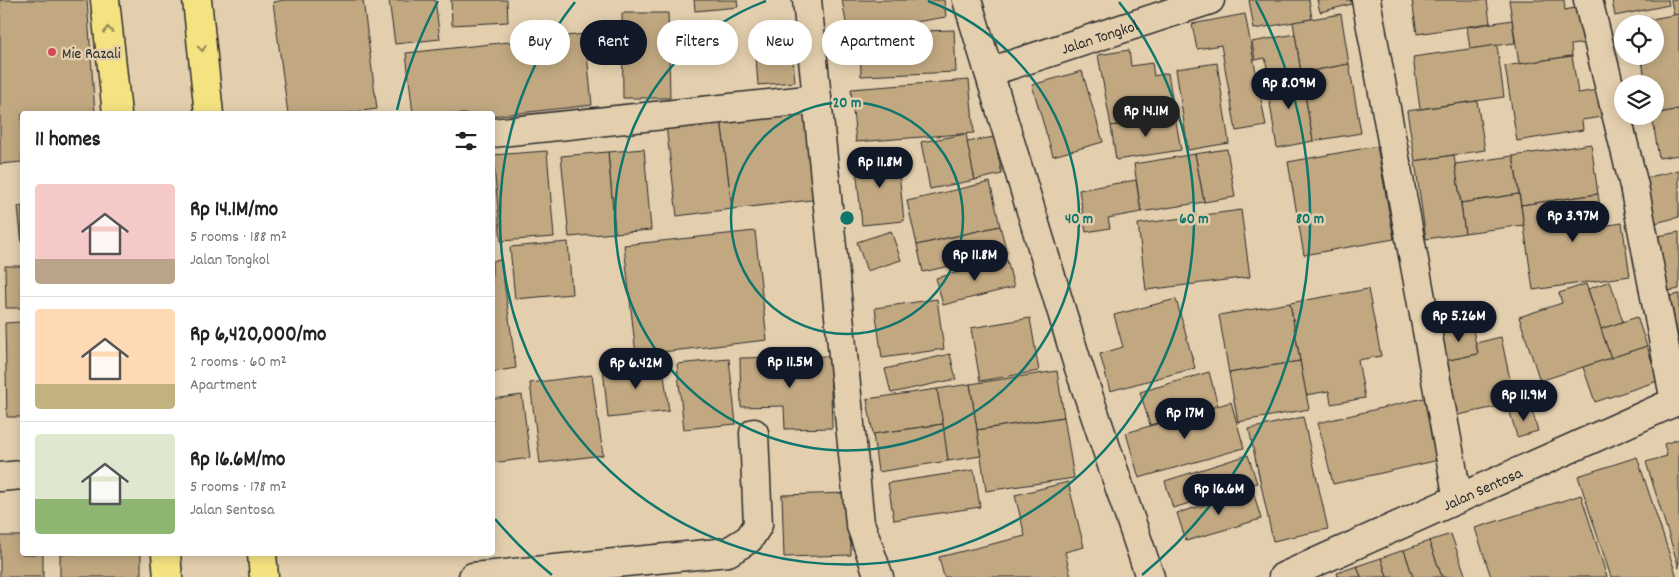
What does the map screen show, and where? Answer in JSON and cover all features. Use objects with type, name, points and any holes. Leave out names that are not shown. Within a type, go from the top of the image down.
[{"type":"main road","points":[[105,0],[117,111]]},
{"type":"main road","points":[[197,0],[209,111]]},
{"type":"main road","points":[[166,556],[168,577]]},
{"type":"main road","points":[[262,556],[264,577]]},
{"type":"street","points":[[807,0],[860,523],[879,577]]},
{"type":"street","points":[[967,0],[1077,362],[1150,577]]},
{"type":"street","name":"Jalan Tongkol","points":[[989,72],[1210,0]]},
{"type":"street","points":[[1366,0],[1458,499]]},
{"type":"street","points":[[1588,0],[1634,186],[1677,401]]},
{"type":"street","points":[[495,133],[817,99]]},
{"type":"street","name":"Jalan Sentosa","points":[[1283,577],[1677,401]]},
{"type":"street","points":[[473,577],[728,552],[749,540],[758,525],[754,433]]},
{"type":"street","points":[[0,477],[20,475]]},
{"type":"building","points":[[0,0],[87,0],[95,111],[20,111],[20,162],[0,164]]},
{"type":"building","points":[[285,0],[363,0],[377,109],[362,111],[288,111],[273,2]]},
{"type":"building","points":[[389,0],[435,0],[440,39],[395,44]]},
{"type":"building","points":[[451,0],[507,0],[508,22],[452,25]]},
{"type":"building","points":[[694,0],[737,0],[738,7],[695,11]]},
{"type":"building","points":[[842,0],[944,0],[946,17],[928,20],[846,20]]},
{"type":"building","points":[[1249,0],[1309,0],[1312,19],[1254,29]]},
{"type":"building","points":[[1317,0],[1351,0],[1352,4],[1320,12]]},
{"type":"building","points":[[1412,0],[1487,0],[1490,23],[1417,34]]},
{"type":"building","points":[[1509,0],[1564,0],[1565,10],[1579,7],[1584,43],[1571,45],[1572,56],[1519,64]]},
{"type":"building","points":[[1612,0],[1668,0],[1669,5],[1615,15]]},
{"type":"building","points":[[1671,0],[1679,0],[1679,14],[1674,15]]},
{"type":"building","points":[[622,13],[668,13],[668,20],[657,20],[657,65],[669,65],[670,98],[623,98],[623,65],[647,65],[647,20],[622,20]]},
{"type":"building","points":[[1245,14],[1266,126],[1236,131],[1221,45],[1197,49],[1192,24]]},
{"type":"building","points":[[1341,14],[1349,64],[1301,73],[1293,22]]},
{"type":"building","points":[[1679,14],[1679,109],[1664,112],[1664,75],[1644,75],[1643,65],[1664,65],[1664,17]]},
{"type":"building","points":[[1512,20],[1515,43],[1470,49],[1467,27]]},
{"type":"building","points":[[954,30],[956,72],[861,76],[861,65],[933,65],[933,31]]},
{"type":"building","points":[[1295,34],[1301,73],[1269,78],[1265,58],[1255,60],[1252,42]]},
{"type":"building","points":[[580,35],[580,65],[588,65],[592,105],[495,116],[495,111],[413,111],[406,53],[510,42],[510,65],[570,65],[570,36]]},
{"type":"building","points":[[1497,45],[1504,97],[1420,109],[1413,57]]},
{"type":"building","points":[[1129,50],[1131,66],[1152,63],[1154,76],[1168,73],[1175,116],[1111,126],[1098,55]]},
{"type":"building","points":[[1572,56],[1578,93],[1598,90],[1602,117],[1582,120],[1583,130],[1517,141],[1505,66]]},
{"type":"building","points":[[1217,63],[1229,143],[1188,150],[1176,69]]},
{"type":"building","points":[[1349,64],[1361,133],[1313,141],[1301,73]]},
{"type":"building","points":[[757,65],[793,65],[795,82],[758,85]]},
{"type":"building","points":[[1082,71],[1103,142],[1053,156],[1032,85]]},
{"type":"building","points":[[1301,73],[1313,141],[1277,148],[1266,78]]},
{"type":"building","points":[[969,80],[974,133],[856,142],[851,89]]},
{"type":"building","points":[[1477,101],[1485,150],[1415,161],[1407,111]]},
{"type":"building","points":[[809,109],[820,199],[732,209],[721,119]]},
{"type":"building","points":[[1679,109],[1679,155],[1659,158],[1654,125],[1664,125],[1664,112]]},
{"type":"building","points":[[1175,116],[1181,150],[1116,160],[1111,126]]},
{"type":"building","points":[[721,119],[732,209],[677,216],[666,126]]},
{"type":"building","points":[[966,134],[975,180],[930,189],[921,142]]},
{"type":"building","points":[[994,137],[1002,174],[975,180],[967,142]]},
{"type":"building","points":[[1591,144],[1598,194],[1521,205],[1513,156]]},
{"type":"building","points":[[1377,146],[1394,239],[1304,255],[1288,162]]},
{"type":"building","points":[[644,149],[651,230],[615,233],[608,152]]},
{"type":"building","points":[[1227,149],[1235,197],[1204,202],[1195,154]]},
{"type":"building","points":[[547,151],[554,237],[501,241],[495,176],[495,155]]},
{"type":"building","points":[[608,152],[615,233],[569,237],[561,156]]},
{"type":"building","points":[[897,153],[904,221],[862,225],[855,157]]},
{"type":"building","points":[[1195,154],[1204,202],[1141,212],[1134,164]]},
{"type":"building","points":[[1454,155],[1465,233],[1426,239],[1415,161]]},
{"type":"building","points":[[1513,156],[1519,194],[1461,203],[1455,164]]},
{"type":"building","points":[[1679,170],[1679,217],[1655,223],[1645,178]]},
{"type":"building","points":[[1136,180],[1141,212],[1108,218],[1110,228],[1086,232],[1079,190]]},
{"type":"building","points":[[990,182],[1000,226],[917,245],[907,201]]},
{"type":"building","points":[[1519,194],[1524,225],[1465,233],[1461,203]]},
{"type":"building","points":[[1598,194],[1603,226],[1622,223],[1630,276],[1533,290],[1521,205]]},
{"type":"building","points":[[20,206],[20,226],[18,207]]},
{"type":"building","points":[[1241,210],[1250,277],[1146,290],[1138,224]]},
{"type":"building","points":[[1000,226],[1007,253],[923,272],[917,245]]},
{"type":"building","points":[[755,231],[767,340],[636,355],[624,245]]},
{"type":"building","points":[[891,231],[901,260],[867,271],[857,242]]},
{"type":"building","points":[[1679,232],[1679,289],[1664,292],[1653,237]]},
{"type":"building","points":[[568,242],[572,294],[515,299],[510,247]]},
{"type":"building","points":[[501,260],[516,368],[495,372],[495,261]]},
{"type":"building","points":[[1007,260],[1014,287],[943,305],[936,278]]},
{"type":"building","points":[[5,266],[20,266],[20,308],[6,308]]},
{"type":"building","points":[[1610,281],[1623,322],[1601,329],[1588,289]]},
{"type":"building","points":[[1586,284],[1611,358],[1540,381],[1519,317],[1562,303],[1559,293]]},
{"type":"building","points":[[1368,289],[1381,356],[1358,360],[1365,398],[1331,404],[1329,391],[1306,395],[1290,303]]},
{"type":"building","points":[[1679,294],[1679,341],[1670,296]]},
{"type":"building","points":[[937,299],[944,349],[882,358],[875,308]]},
{"type":"building","points":[[1176,299],[1195,368],[1110,391],[1100,354],[1123,347],[1114,315]]},
{"type":"building","points":[[1290,303],[1300,361],[1229,373],[1219,315]]},
{"type":"building","points":[[1637,317],[1647,346],[1611,358],[1601,329]]},
{"type":"building","points":[[1030,318],[1039,371],[980,381],[971,328]]},
{"type":"building","points":[[20,322],[20,417],[7,417],[5,323]]},
{"type":"building","points":[[1472,325],[1478,354],[1445,361],[1439,332]]},
{"type":"building","points":[[1501,337],[1515,403],[1458,415],[1445,361],[1478,354],[1476,343]]},
{"type":"building","points":[[1647,346],[1658,381],[1595,402],[1583,367]]},
{"type":"building","points":[[950,354],[956,379],[891,393],[885,369]]},
{"type":"building","points":[[830,356],[832,428],[785,429],[784,406],[741,407],[740,358]]},
{"type":"building","points":[[729,359],[736,424],[684,429],[677,364]]},
{"type":"building","points":[[662,361],[669,411],[608,418],[603,368]]},
{"type":"building","points":[[1300,361],[1309,409],[1238,422],[1229,373]]},
{"type":"building","points":[[1057,371],[1064,417],[977,430],[970,384]]},
{"type":"building","points":[[1209,372],[1218,406],[1150,425],[1140,392]]},
{"type":"building","points":[[592,375],[603,455],[540,463],[530,383]]},
{"type":"building","points":[[970,384],[981,456],[948,461],[937,389]]},
{"type":"building","points":[[937,389],[943,424],[873,434],[867,399]]},
{"type":"building","points":[[522,395],[530,458],[495,463],[495,399]]},
{"type":"building","points":[[1428,397],[1443,459],[1333,484],[1318,423]]},
{"type":"building","points":[[1231,402],[1244,448],[1139,478],[1126,433]]},
{"type":"building","points":[[1531,406],[1538,431],[1517,437],[1510,412]]},
{"type":"building","points":[[1064,417],[1074,478],[986,491],[977,430]]},
{"type":"building","points":[[1303,417],[1328,529],[1273,541],[1249,429]]},
{"type":"building","points":[[943,424],[948,461],[878,472],[873,434]]},
{"type":"building","points":[[1679,439],[1679,568],[1646,462],[1667,456],[1664,444]]},
{"type":"building","points":[[1248,455],[1257,483],[1173,508],[1165,481]]},
{"type":"building","points":[[1637,457],[1677,577],[1611,577],[1578,476]]},
{"type":"building","points":[[974,470],[980,507],[894,520],[888,483]]},
{"type":"building","points":[[1068,482],[1084,547],[1065,552],[1071,577],[944,577],[939,557],[1025,536],[1015,495]]},
{"type":"building","points":[[1253,491],[1261,519],[1186,541],[1177,513]]},
{"type":"building","points":[[850,493],[851,555],[784,557],[782,495]]},
{"type":"building","points":[[1581,495],[1607,577],[1491,577],[1475,528]]},
{"type":"building","points":[[1451,534],[1466,577],[1442,577],[1429,541]]},
{"type":"building","points":[[0,536],[20,536],[20,556],[43,556],[43,577],[0,577]]},
{"type":"building","points":[[1429,541],[1442,577],[1413,577],[1404,550]]},
{"type":"building","points":[[1404,550],[1413,577],[1387,577],[1381,558]]},
{"type":"building","points":[[60,556],[141,556],[141,577],[60,577]]},
{"type":"building","points":[[1381,558],[1387,577],[1361,577],[1357,566]]},
{"type":"building","points":[[1357,566],[1361,577],[1338,577],[1337,573]]},
{"type":"place","name":"Mie Razali","points":[[52,52]]}]
